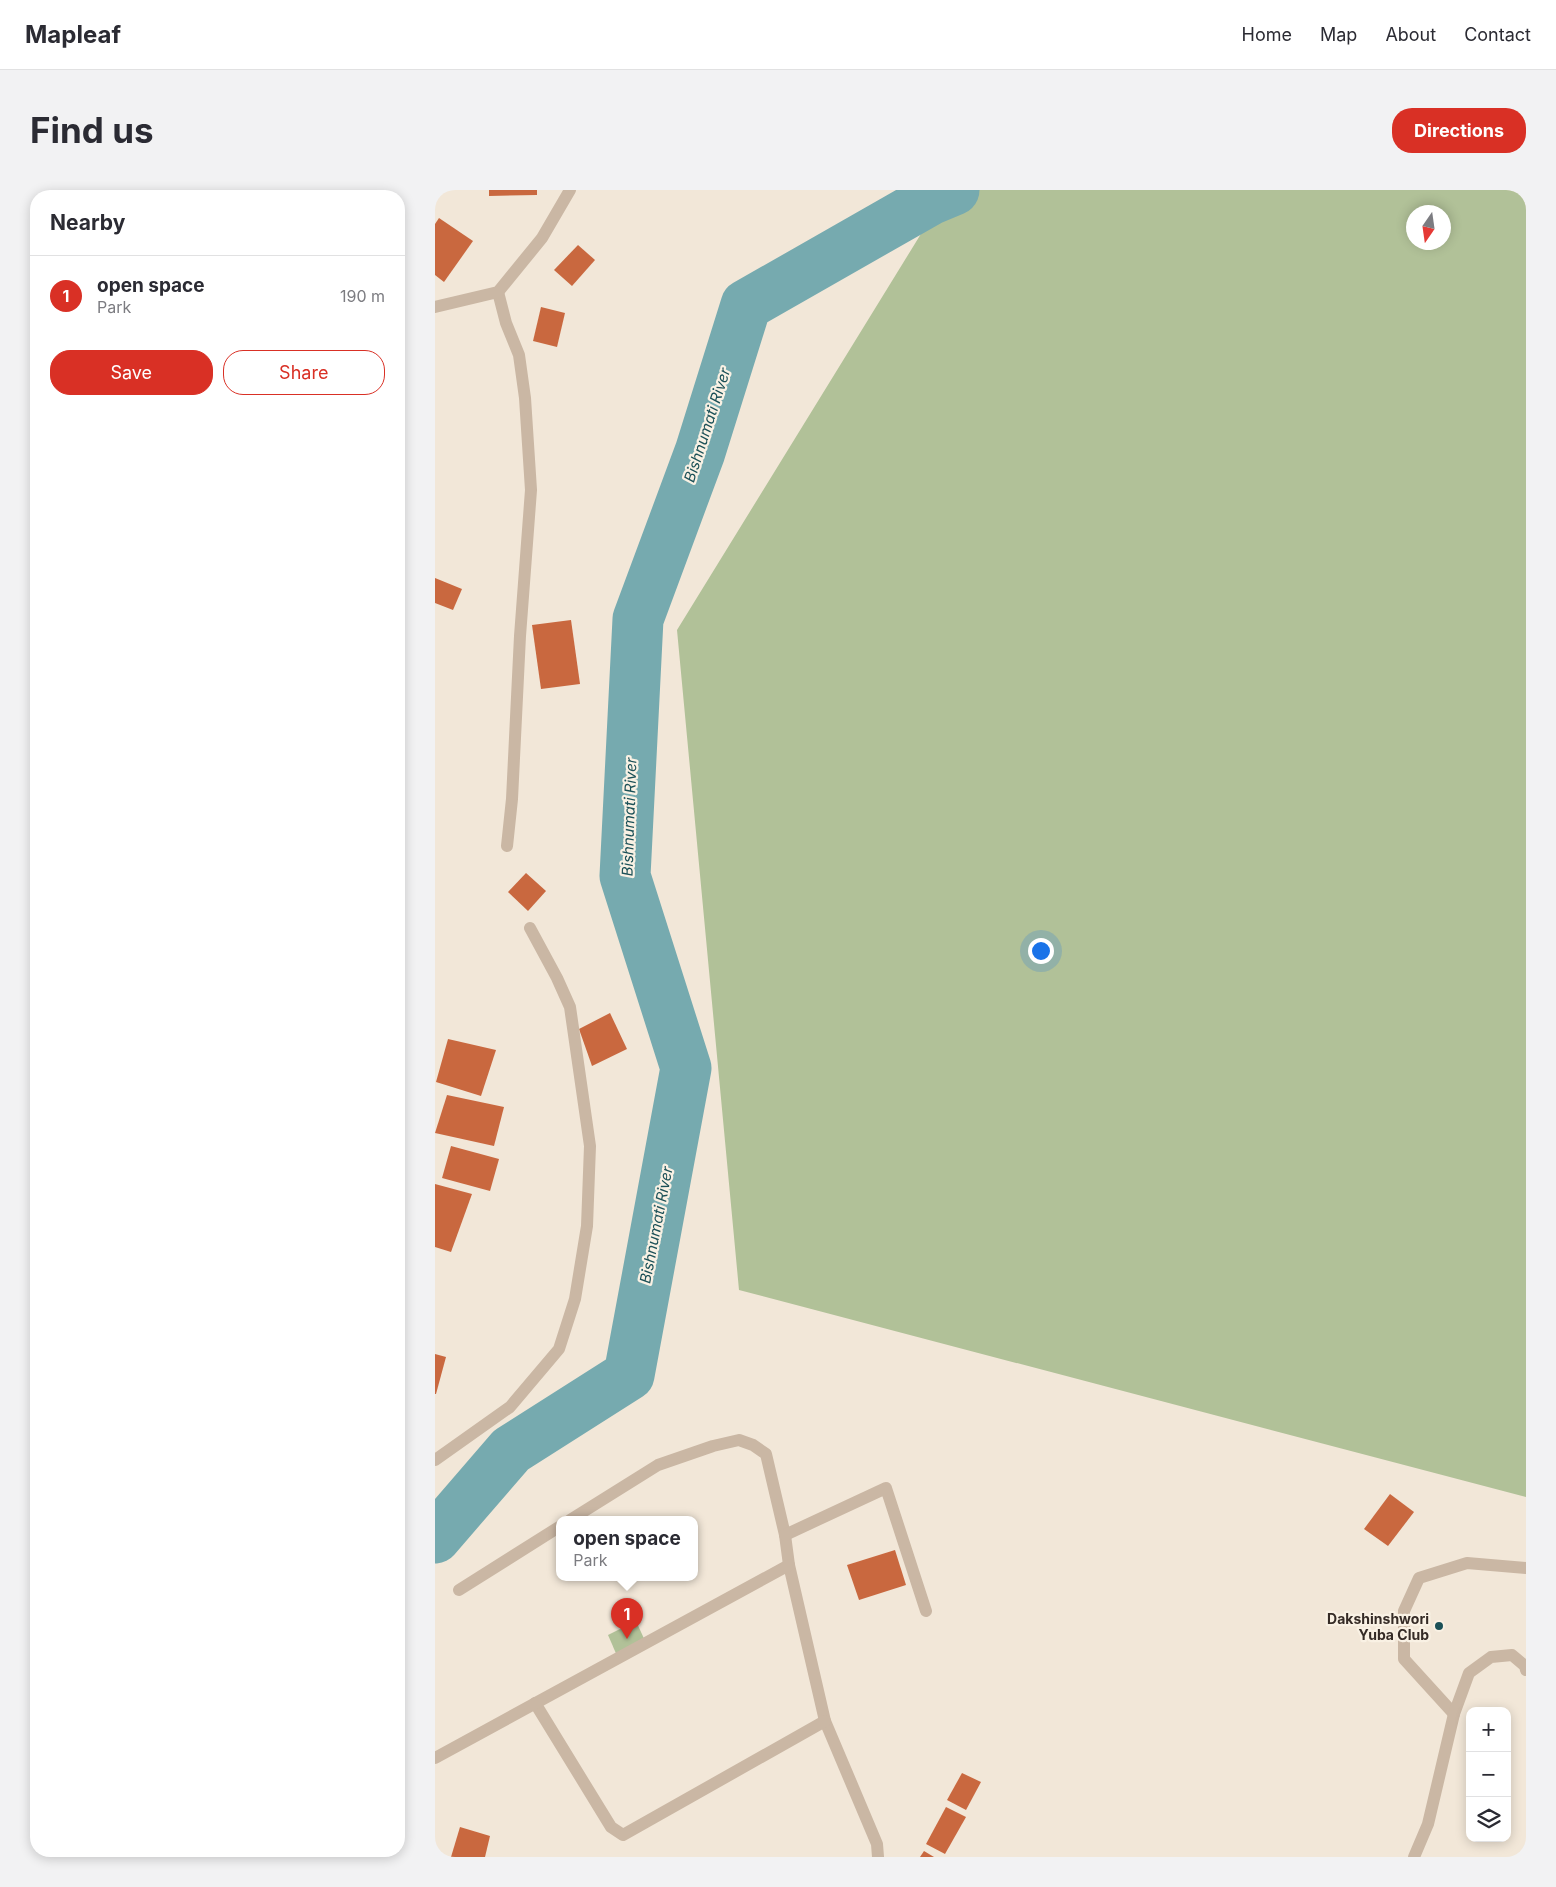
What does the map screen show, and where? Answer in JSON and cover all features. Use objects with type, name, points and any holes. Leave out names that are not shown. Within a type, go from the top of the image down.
[{"type":"street","points":[[435,307],[498,292],[542,238],[570,190]]},
{"type":"street","points":[[498,292],[506,322],[519,355],[525,398],[531,490],[520,636],[512,799],[507,846]]},
{"type":"street","points":[[435,1460],[510,1407],[559,1349],[576,1290],[587,1226],[590,1146],[570,1007],[557,978],[530,928]]},
{"type":"street","points":[[576,1516],[658,1465],[713,1446],[739,1440],[753,1445],[766,1454],[825,1721],[877,1844],[878,1857]]},
{"type":"street","points":[[785,1535],[886,1488],[926,1611]]},
{"type":"street","points":[[459,1590],[556,1529]]},
{"type":"street","points":[[1454,1714],[1405,1659],[1404,1611],[1419,1578],[1467,1563],[1526,1568]]},
{"type":"street","points":[[435,1758],[789,1565]]},
{"type":"street","points":[[1414,1857],[1430,1815],[1454,1714],[1469,1673],[1491,1657],[1512,1655],[1525,1666],[1526,1670]]},
{"type":"street","points":[[535,1703],[611,1828],[623,1835],[825,1721]]},
{"type":"green space","points":[[948,190],[1526,190],[1526,1497],[739,1290],[677,630]]},
{"type":"green space","points":[[636,1621],[646,1643],[618,1658],[608,1635]]},
{"type":"building","points":[[489,190],[537,190],[537,195],[489,196]]},
{"type":"building","points":[[439,218],[473,241],[444,282],[435,275],[435,224]]},
{"type":"building","points":[[578,245],[595,260],[572,286],[554,270]]},
{"type":"building","points":[[541,307],[565,313],[557,347],[533,341]]},
{"type":"building","points":[[435,578],[462,589],[453,610],[435,603]]},
{"type":"building","points":[[571,620],[580,684],[541,689],[532,625]]},
{"type":"building","points":[[526,873],[546,891],[528,911],[508,892]]},
{"type":"building","points":[[610,1013],[627,1049],[592,1066],[579,1029]]},
{"type":"building","points":[[448,1039],[496,1050],[481,1096],[436,1082]]},
{"type":"building","points":[[447,1095],[504,1107],[494,1146],[435,1133]]},
{"type":"building","points":[[451,1146],[499,1159],[490,1191],[442,1178]]},
{"type":"building","points":[[435,1184],[472,1194],[451,1252],[435,1247]]},
{"type":"building","points":[[435,1354],[446,1357],[436,1394],[435,1394]]},
{"type":"building","points":[[1390,1494],[1414,1512],[1388,1546],[1364,1529]]},
{"type":"building","points":[[895,1550],[906,1585],[859,1600],[847,1565]]},
{"type":"building","points":[[962,1773],[981,1782],[966,1810],[947,1800]]},
{"type":"building","points":[[946,1807],[966,1817],[945,1854],[926,1844]]},
{"type":"building","points":[[460,1827],[490,1836],[485,1857],[451,1857]]},
{"type":"building","points":[[924,1851],[934,1857],[920,1857]]},
{"type":"waterway","name":"Bishnumati River","points":[[435,1538],[511,1450],[629,1375],[686,1068],[625,876],[638,619],[700,452],[746,305],[930,200],[954,190]]},
{"type":"place","name":"Dakshinshwori Yuba Club","points":[[1439,1626]]},
{"type":"place","name":"open space","points":[[627,1639]]}]
